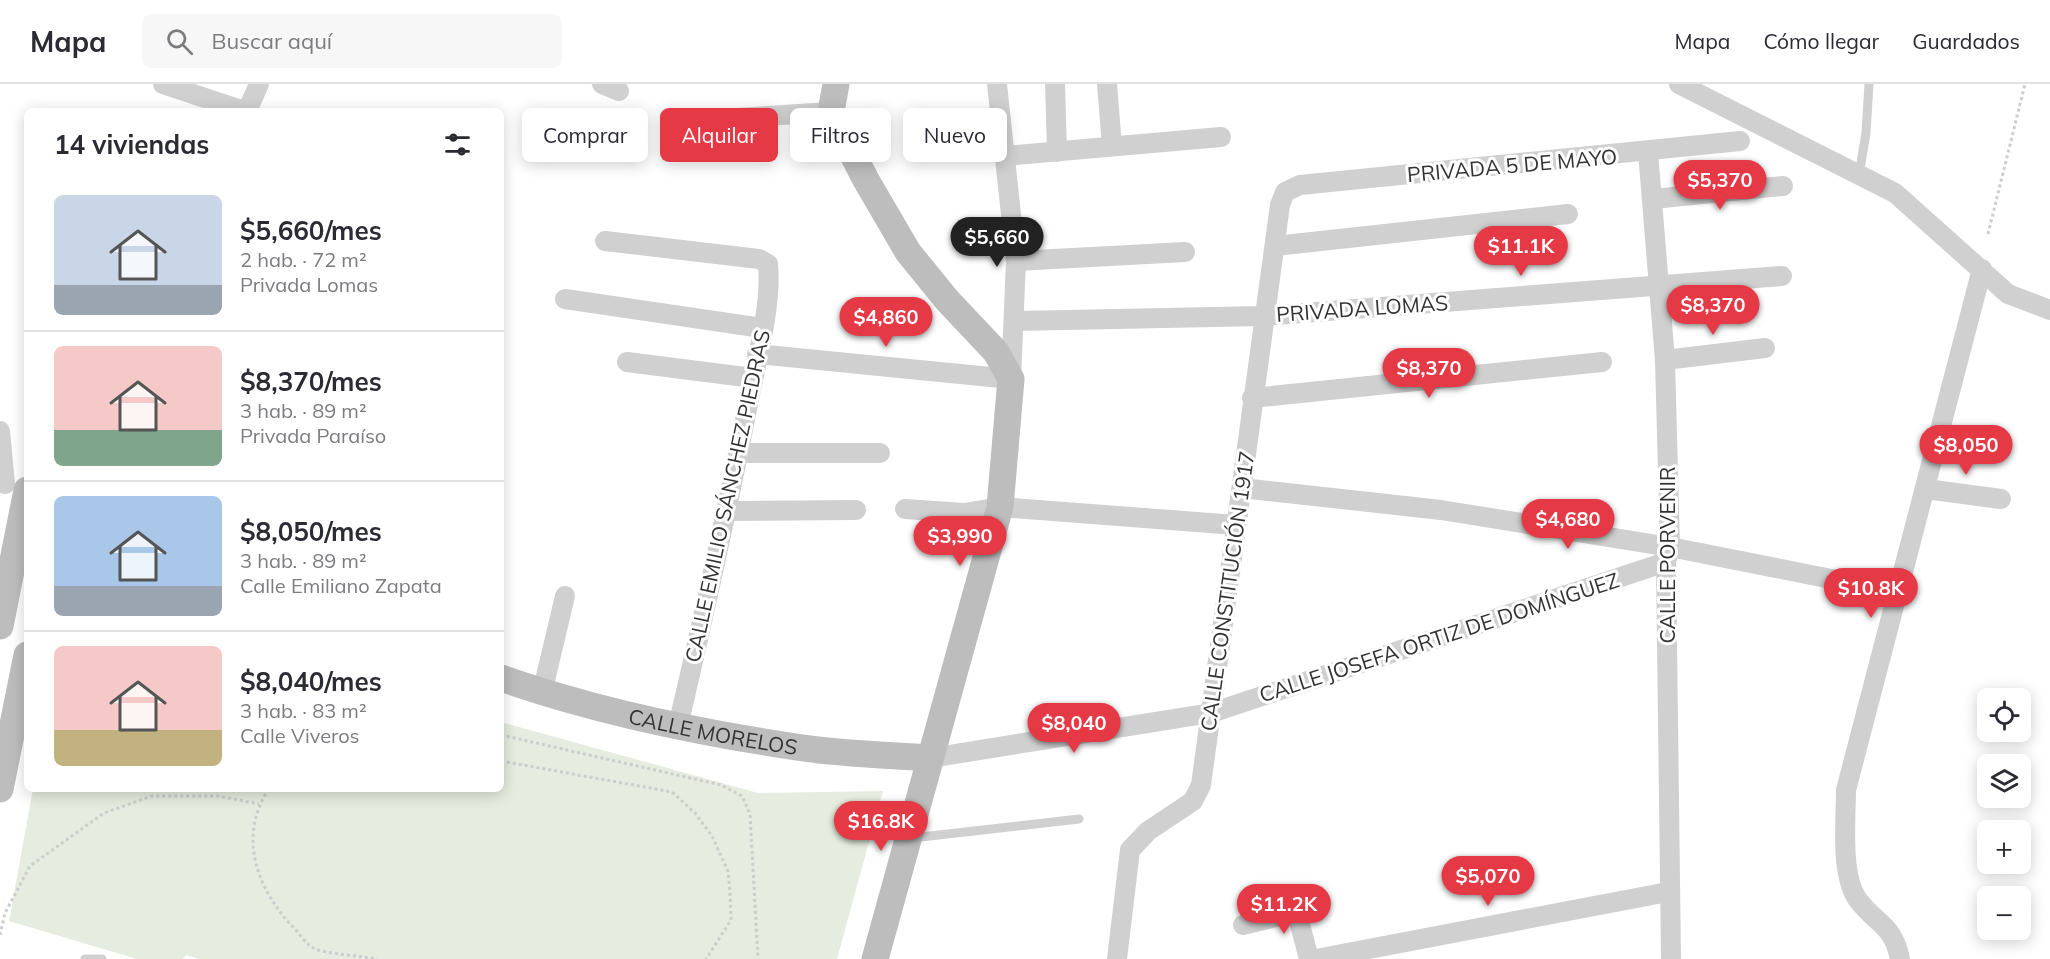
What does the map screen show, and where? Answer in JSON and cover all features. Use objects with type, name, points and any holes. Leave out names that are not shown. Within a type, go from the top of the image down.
[{"type":"main road","points":[[832,108],[836,84]]},
{"type":"main road","points":[[857,162],[908,252],[947,300],[996,352],[1011,379],[1000,507],[875,959]]},
{"type":"main road","points":[[0,626],[14,486]]},
{"type":"main road","points":[[0,789],[4,749],[24,667]]},
{"type":"main road","name":"CALLE MORELOS","points":[[504,679],[542,693],[678,726],[805,748],[930,758]]},
{"type":"street","points":[[163,84],[235,108]]},
{"type":"street","points":[[248,108],[259,84]]},
{"type":"street","points":[[997,84],[999,108]]},
{"type":"street","points":[[1055,84],[1058,152]]},
{"type":"street","points":[[1107,84],[1112,146]]},
{"type":"street","points":[[1678,84],[1895,193],[2008,294],[2050,310]]},
{"type":"street","points":[[1007,156],[1221,136]]},
{"type":"street","name":"PRIVADA 5 DE MAYO","points":[[1285,192],[1300,185],[1740,141]]},
{"type":"street","name":"CALLE PORVENIR","points":[[1648,152],[1665,360],[1668,555],[1668,892],[1671,959]]},
{"type":"street","points":[[757,354],[1011,379],[1016,261],[1005,162]]},
{"type":"street","points":[[1653,199],[1783,186]]},
{"type":"street","name":"CALLE CONSTITUCIÓN 1917","points":[[1117,959],[1130,850],[1148,831],[1193,801],[1201,785],[1263,316],[1280,205],[1285,192]]},
{"type":"street","points":[[1275,246],[1568,213]]},
{"type":"street","name":"CALLE EMILIO SÁNCHEZ PIEDRAS","points":[[605,241],[759,259],[768,264],[769,277],[762,328],[739,453],[678,726]]},
{"type":"street","points":[[1016,261],[1185,252]]},
{"type":"street","points":[[1900,959],[1896,939],[1857,898],[1847,869],[1846,790],[1982,269]]},
{"type":"street","name":"PRIVADA LOMAS","points":[[1014,321],[1263,316],[1782,276]]},
{"type":"street","points":[[565,299],[762,328]]},
{"type":"street","points":[[1665,360],[1765,348]]},
{"type":"street","points":[[627,362],[753,378]]},
{"type":"street","points":[[1252,398],[1602,362]]},
{"type":"street","points":[[0,431],[14,486]]},
{"type":"street","points":[[739,453],[880,453]]},
{"type":"street","points":[[1242,488],[1440,510],[1668,555],[1897,592]]},
{"type":"street","points":[[1926,489],[2001,499]]},
{"type":"street","points":[[905,510],[964,513],[1000,507],[1236,525]]},
{"type":"street","points":[[727,511],[856,510]]},
{"type":"street","name":"CALLE JOSEFA ORTIZ DE DOMÍNGUEZ","points":[[930,758],[1211,713],[1668,555]]},
{"type":"street","points":[[542,693],[565,596]]},
{"type":"street","points":[[1243,924],[1296,907],[1317,959],[1668,892]]},
{"type":"lane","points":[[1859,175],[1866,132],[1869,84]]},
{"type":"lane","points":[[908,839],[1079,819]]},
{"type":"lane","points":[[85,959],[102,959]]},
{"type":"path","points":[[1988,234],[2025,84]]},
{"type":"path","points":[[504,736],[722,785],[742,796],[750,814],[758,959]]},
{"type":"path","points":[[504,763],[672,792],[695,813],[712,836],[728,871],[730,892],[731,920],[706,959]]},
{"type":"path","points":[[267,792],[259,804],[251,832],[255,869],[280,914],[313,948],[377,959]]},
{"type":"path","points":[[0,935],[5,913],[30,866],[104,813],[152,796],[218,796],[259,804]]},
{"type":"shaded area","points":[[504,723],[758,793],[883,791],[837,959],[200,959],[186,955],[183,959],[137,959],[9,921],[32,792],[504,792]]}]
